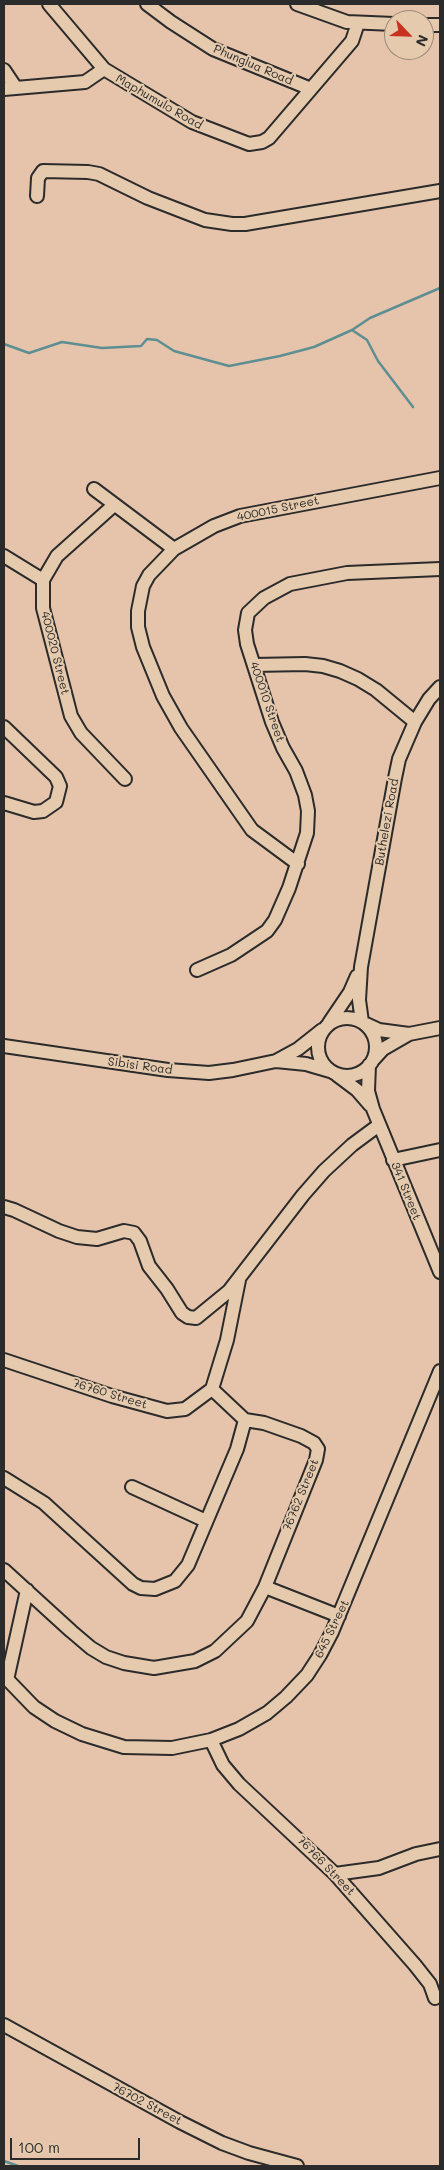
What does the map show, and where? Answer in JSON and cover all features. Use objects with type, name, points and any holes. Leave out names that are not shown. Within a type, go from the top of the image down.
[{"type":"street","name":"Maphumulo Road","points":[[49,4],[104,69],[192,122],[249,144],[262,142],[269,138],[352,41],[358,23]]},
{"type":"street","name":"Phunglua Road","points":[[148,4],[171,22],[213,48],[311,89]]},
{"type":"street","points":[[297,4],[342,20],[358,23],[384,24]]},
{"type":"street","points":[[4,70],[10,88],[85,82],[104,69]]},
{"type":"street","points":[[37,196],[38,178],[43,172],[88,172],[99,174],[148,198],[205,220],[245,224],[440,191]]},
{"type":"street","name":"400015 Street","points":[[298,864],[252,830],[239,814],[181,728],[149,665],[138,627],[139,600],[149,575],[174,549],[214,526],[240,516],[440,478]]},
{"type":"street","points":[[94,489],[174,549]]},
{"type":"street","points":[[4,556],[43,580],[57,556],[114,504]]},
{"type":"street","name":"400010 Street","points":[[197,970],[231,955],[267,931],[275,920],[298,864],[308,824],[305,795],[296,771],[282,748],[272,722],[247,644],[246,621],[248,613],[274,591],[290,584],[346,573],[440,569]]},
{"type":"street","name":"400020 Street","points":[[43,580],[43,608],[71,716],[81,733],[125,779]]},
{"type":"street","points":[[254,665],[305,664],[323,666],[340,671],[376,690],[415,722]]},
{"type":"street","name":"Buthelezi Road","points":[[371,1062],[375,1050],[375,1041],[372,1032],[364,1023],[359,1000],[361,967],[395,778],[399,759],[415,722],[429,699],[440,687]]},
{"type":"street","points":[[4,727],[56,777],[60,786],[56,802],[43,811],[34,812],[4,803]]},
{"type":"street","name":"Buthelezi Road","points":[[332,1072],[319,1056],[317,1048],[325,1028],[350,992],[361,967]]},
{"type":"street","points":[[325,1028],[344,1018],[364,1023],[380,1030],[409,1034],[440,1028]]},
{"type":"street","name":"Sibisi Road","points":[[276,1062],[298,1049],[325,1028]]},
{"type":"street","points":[[332,1072],[353,1075],[371,1062],[383,1049],[409,1034]]},
{"type":"street","name":"Sibisi Road","points":[[4,1046],[194,1073],[234,1070],[276,1062],[306,1064],[332,1072]]},
{"type":"street","name":"341 Street","points":[[371,1062],[368,1091],[373,1109],[440,1272]]},
{"type":"street","name":"341 Street","points":[[332,1072],[358,1090],[373,1109]]},
{"type":"street","points":[[4,1207],[77,1237],[97,1239],[124,1231],[134,1233],[140,1241],[149,1266],[167,1289],[182,1313],[188,1317],[196,1318],[216,1303],[240,1278],[292,1208],[319,1177],[352,1145],[379,1125]]},
{"type":"street","points":[[393,1160],[440,1150]]},
{"type":"street","points":[[4,1478],[44,1504],[128,1579],[141,1588],[155,1589],[180,1578],[188,1566],[237,1449],[245,1420],[212,1389],[227,1340],[240,1278]]},
{"type":"street","name":"76760 Street","points":[[4,1360],[112,1396],[167,1411],[185,1409],[212,1389]]},
{"type":"street","name":"645 Street","points":[[6,1678],[34,1707],[55,1721],[102,1741],[124,1747],[172,1748],[211,1740],[251,1723],[286,1697],[307,1675],[320,1655],[339,1616],[440,1371]]},
{"type":"street","name":"76762 Street","points":[[4,1570],[91,1648],[106,1657],[124,1663],[154,1668],[195,1661],[216,1651],[247,1621],[265,1587],[316,1460],[318,1449],[314,1443],[301,1436],[264,1423],[245,1420]]},
{"type":"street","points":[[132,1487],[206,1521]]},
{"type":"street","points":[[265,1587],[339,1616]]},
{"type":"street","points":[[6,1678],[27,1590]]},
{"type":"street","name":"76766 Street","points":[[211,1740],[223,1765],[239,1784],[334,1874],[415,1965],[430,1984],[435,1998]]},
{"type":"street","points":[[334,1874],[379,1868],[416,1854],[440,1849]]},
{"type":"street","name":"76702 Street","points":[[4,2025],[189,2126],[249,2153],[297,2166]]},
{"type":"waterway","points":[[4,344],[29,353],[62,342],[102,348],[141,346],[147,339],[157,340],[174,351],[229,366],[314,347],[352,330],[370,318],[440,288]]},
{"type":"waterway","points":[[352,330],[367,340],[378,361],[413,407]]},
{"type":"waterway","points":[[4,2161],[18,2166]]}]
